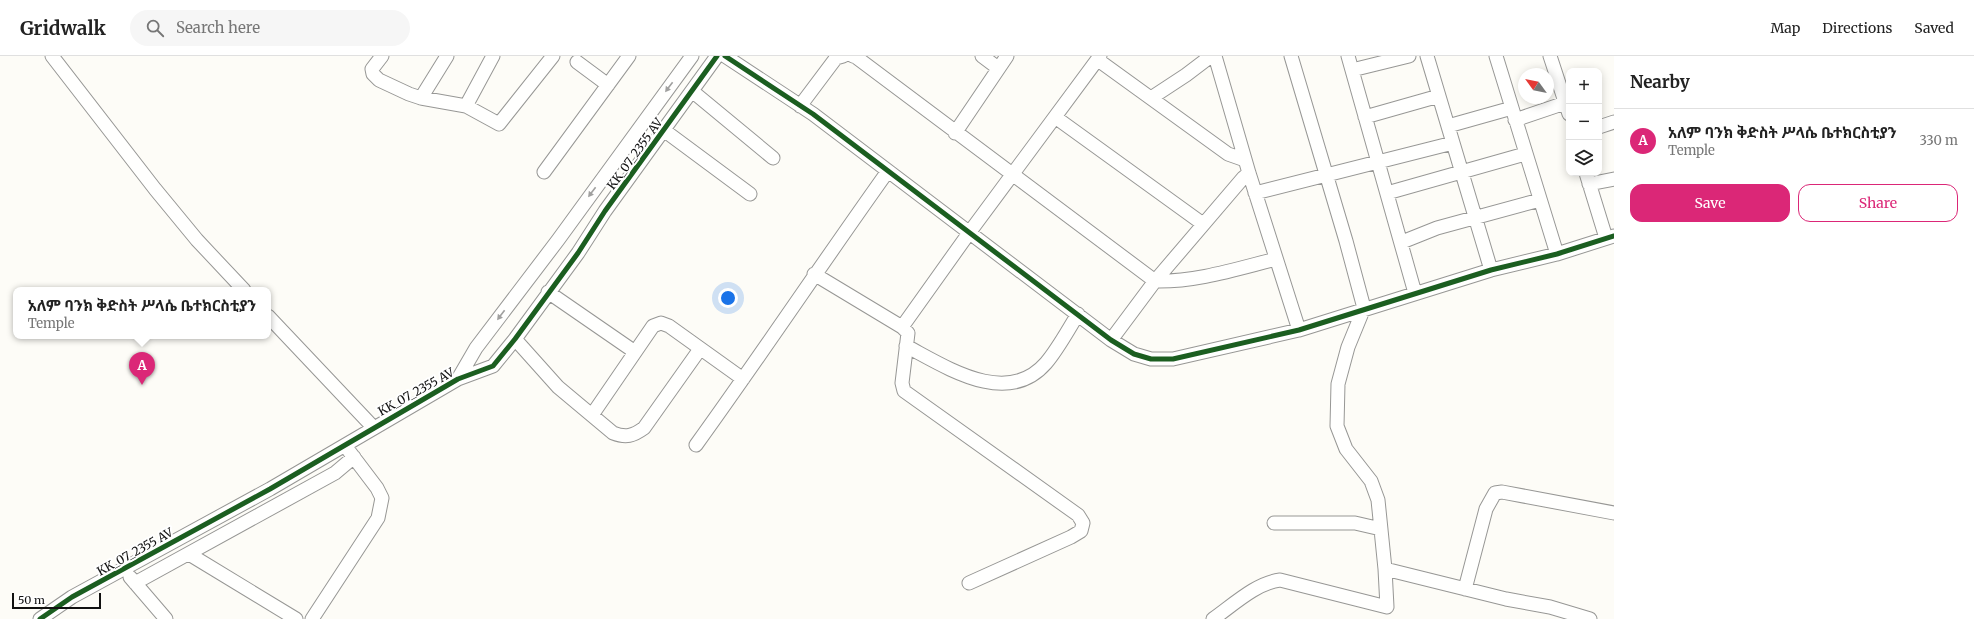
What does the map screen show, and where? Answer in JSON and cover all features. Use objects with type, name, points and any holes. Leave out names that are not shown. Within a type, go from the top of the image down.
[{"type":"street","points":[[52,56],[154,189],[197,240],[241,287]]},
{"type":"street","points":[[382,56],[372,69],[373,74],[379,80],[421,98],[466,106],[499,124],[553,56]]},
{"type":"street","points":[[421,98],[446,56]]},
{"type":"street","points":[[466,106],[493,56]]},
{"type":"street","points":[[544,172],[629,56]]},
{"type":"street","name":"KK_07_2355 AV","points":[[458,379],[476,348],[544,259],[692,56]]},
{"type":"street","name":"KK_07_2355 AV","points":[[40,619],[72,597],[270,489],[458,379],[493,366],[515,340],[717,56]]},
{"type":"street","points":[[725,56],[800,106],[1111,340],[1134,354],[1151,359],[1173,359],[1299,330],[1364,308],[1490,270],[1556,254],[1610,237],[1587,179],[1614,179]]},
{"type":"street","points":[[800,106],[836,58],[843,56]]},
{"type":"street","points":[[853,56],[1155,281],[1174,282],[1195,279],[1276,259]]},
{"type":"street","points":[[982,56],[998,68]]},
{"type":"street","points":[[955,133],[1007,56]]},
{"type":"street","points":[[1151,98],[1186,75],[1211,56]]},
{"type":"street","points":[[1215,56],[1255,193],[1299,330]]},
{"type":"street","points":[[1213,619],[1261,586],[1280,580],[1387,613],[1385,569],[1378,500],[1371,481],[1346,450],[1337,426],[1338,384],[1348,347],[1364,308],[1346,241],[1291,56]]},
{"type":"street","points":[[1348,56],[1402,242],[1415,293]]},
{"type":"street","points":[[1352,70],[1409,56]]},
{"type":"street","points":[[1427,56],[1490,270]]},
{"type":"street","points":[[1496,56],[1556,254]]},
{"type":"street","points":[[1553,57],[1566,105]]},
{"type":"street","points":[[575,58],[608,85]]},
{"type":"street","points":[[902,327],[969,233],[1013,176],[1099,58],[1228,154],[1245,160]]},
{"type":"street","points":[[692,91],[773,158]]},
{"type":"street","points":[[1365,117],[1439,96]]},
{"type":"street","points":[[1448,126],[1513,114],[1566,109]]},
{"type":"street","points":[[1055,118],[1203,224]]},
{"type":"street","points":[[1602,126],[1614,122]]},
{"type":"street","points":[[665,131],[750,194]]},
{"type":"street","points":[[1255,193],[1453,143]]},
{"type":"street","points":[[1388,193],[1525,154]]},
{"type":"street","points":[[696,445],[814,274],[888,171]]},
{"type":"street","points":[[1111,340],[1155,281],[1243,178],[1249,173]]},
{"type":"street","points":[[1402,242],[1437,228],[1476,219],[1540,200]]},
{"type":"street","points":[[814,274],[902,327],[908,333],[902,383],[904,390],[1078,515],[1083,523],[1081,531],[1071,537],[968,583]]},
{"type":"street","points":[[548,292],[635,352]]},
{"type":"street","points":[[906,346],[961,375],[991,383],[1022,380],[1036,373],[1046,363],[1078,314]]},
{"type":"street","points":[[271,319],[374,427]]},
{"type":"street","points":[[592,415],[653,326],[661,323],[669,326],[743,379]]},
{"type":"street","points":[[515,340],[558,387],[613,432],[621,436],[633,435],[644,428],[700,349]]},
{"type":"street","points":[[312,619],[378,518],[382,498],[378,488],[344,445]]},
{"type":"street","points":[[135,583],[336,473],[354,457]]},
{"type":"street","points":[[1465,589],[1486,509],[1495,493],[1502,492],[1614,513]]},
{"type":"street","points":[[1274,523],[1355,523],[1381,529]]},
{"type":"street","points":[[189,554],[296,619]]},
{"type":"street","points":[[1385,569],[1465,589],[1548,613],[1590,619]]},
{"type":"street","points":[[124,570],[166,619]]},
{"type":"cycle path","points":[[40,619],[72,597],[270,489],[458,379],[493,366],[515,339],[578,253],[605,211],[717,56]]},
{"type":"cycle path","points":[[725,56],[813,114],[1111,340],[1134,354],[1151,359],[1173,359],[1299,330],[1491,270],[1557,254],[1614,236]]},
{"type":"place","name":"አለም ባንክ ቅድስት ሥላሴ ቤተክርስቲያን","points":[[142,385]]}]
